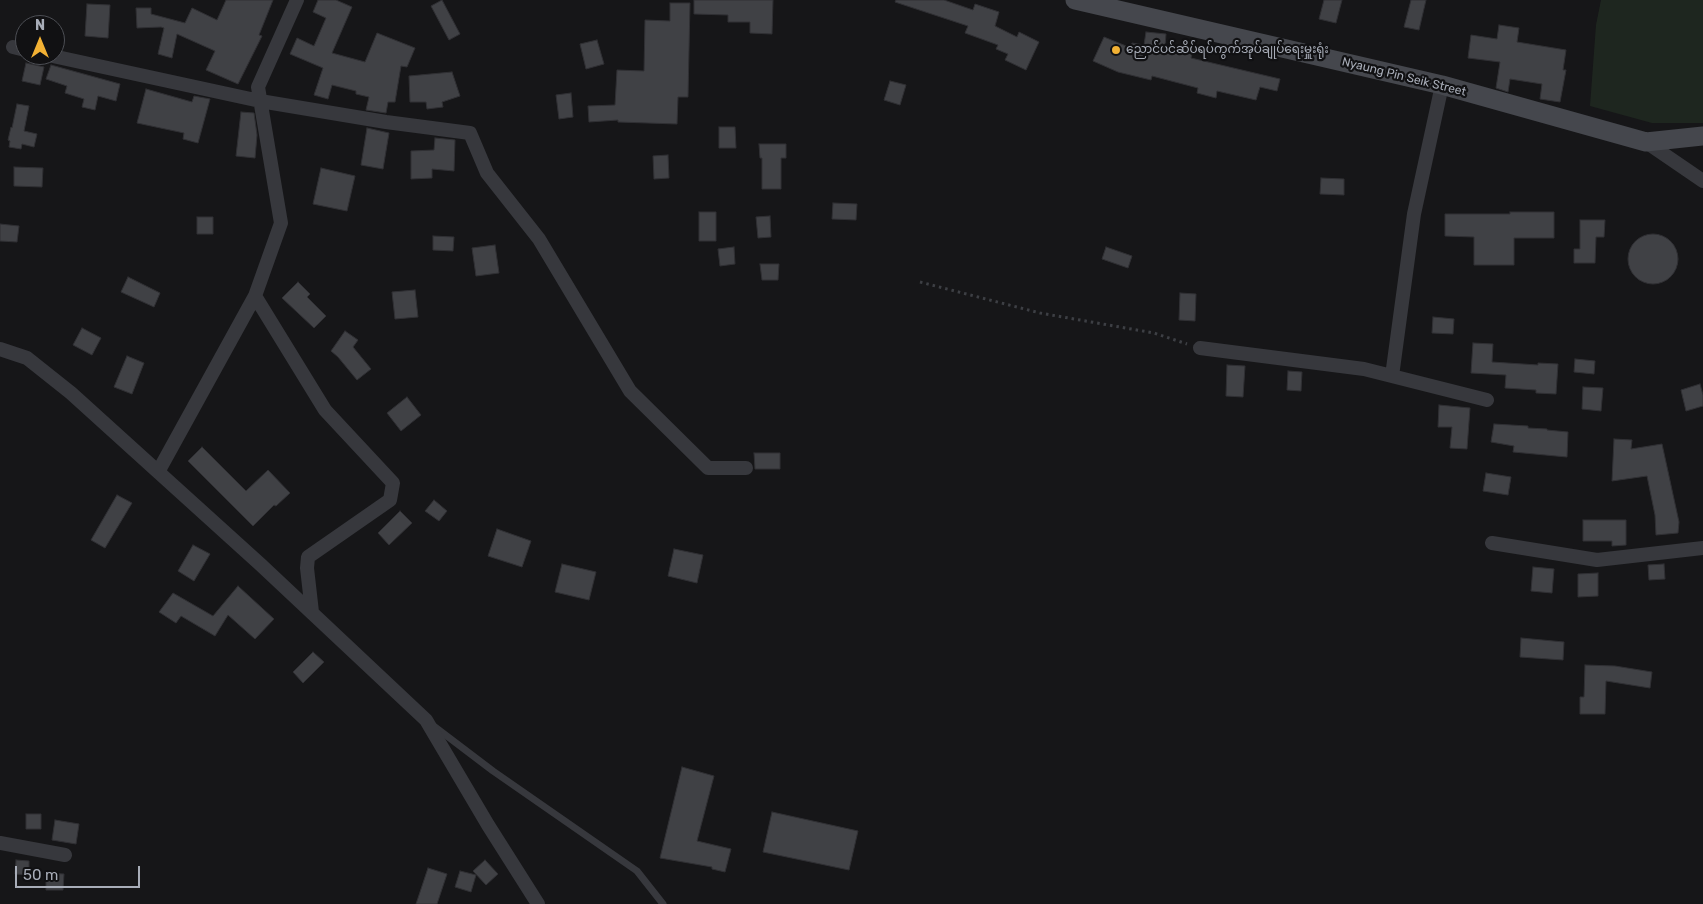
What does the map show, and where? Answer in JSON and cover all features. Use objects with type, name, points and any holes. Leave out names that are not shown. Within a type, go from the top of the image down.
[{"type":"street","points":[[158,472],[255,296],[281,223],[258,87],[297,0]]},
{"type":"street","name":"Nyaung Pin Seik Street","points":[[1075,0],[1442,85],[1646,142],[1703,136]]},
{"type":"street","points":[[65,59],[260,101],[386,122],[470,133],[487,173],[539,239],[630,391],[708,468],[746,468]]},
{"type":"street","points":[[1392,376],[1414,214],[1442,85]]},
{"type":"street","points":[[1646,142],[1703,181]]},
{"type":"street","points":[[255,296],[325,410],[393,483],[390,500],[308,557],[307,568],[312,612]]},
{"type":"street","points":[[1200,348],[1364,369],[1487,400]]},
{"type":"street","points":[[0,349],[27,358],[71,393],[312,612],[426,720],[488,825],[538,904]]},
{"type":"street","points":[[1492,543],[1597,560],[1703,548]]},
{"type":"street","points":[[0,843],[65,855]]},
{"type":"lane","points":[[426,720],[493,771],[637,871],[663,904]]},
{"type":"path","points":[[920,282],[1040,313],[1154,333],[1200,348]]},
{"type":"shaded area","points":[[1601,0],[1703,0],[1703,123],[1652,123],[1590,106],[1596,25]]},
{"type":"building","points":[[226,0],[273,0],[259,35],[262,36],[238,84],[206,70],[215,51],[177,34],[172,58],[158,54],[164,28],[137,28],[136,8],[151,8],[151,14],[185,23],[192,8],[217,20]]},
{"type":"building","points":[[318,0],[336,0],[352,7],[332,53],[365,62],[377,33],[415,48],[407,67],[401,66],[395,102],[388,102],[386,113],[366,110],[369,97],[356,94],[356,91],[332,85],[328,99],[314,95],[323,68],[290,54],[297,38],[314,46],[326,18],[313,12]]},
{"type":"building","points":[[442,0],[460,34],[449,40],[431,6]]},
{"type":"building","points":[[694,0],[773,0],[772,34],[750,33],[750,22],[728,22],[728,15],[694,14]]},
{"type":"building","points":[[896,0],[944,0],[973,10],[975,4],[999,12],[995,26],[1017,37],[1019,32],[1039,42],[1026,70],[1005,60],[1008,54],[996,49],[998,45],[965,33],[968,26],[895,2]]},
{"type":"building","points":[[1324,0],[1342,0],[1336,23],[1319,19]]},
{"type":"building","points":[[1411,0],[1426,0],[1419,30],[1404,27]]},
{"type":"building","points":[[670,3],[690,3],[688,97],[678,97],[677,124],[618,122],[618,120],[589,122],[588,106],[615,105],[617,70],[644,71],[645,20],[670,21]]},
{"type":"building","points":[[87,4],[110,5],[108,38],[85,36]]},
{"type":"building","points":[[1499,25],[1519,28],[1517,42],[1566,50],[1563,70],[1566,70],[1560,102],[1540,99],[1542,84],[1510,79],[1508,92],[1496,88],[1500,62],[1468,58],[1471,35],[1497,39]]},
{"type":"building","points":[[1146,32],[1166,34],[1165,47],[1192,54],[1191,58],[1280,79],[1277,91],[1260,87],[1256,100],[1217,91],[1216,98],[1197,93],[1198,88],[1152,76],[1151,80],[1118,72],[1093,61],[1104,37],[1131,48],[1132,43],[1144,45]]},
{"type":"building","points":[[597,40],[604,64],[586,69],[580,44]]},
{"type":"building","points":[[26,65],[44,67],[40,85],[22,81]]},
{"type":"building","points":[[51,65],[120,84],[116,101],[98,96],[95,110],[82,107],[84,99],[65,93],[67,86],[46,79]]},
{"type":"building","points":[[452,72],[460,96],[442,102],[443,107],[427,109],[426,102],[410,102],[409,76]]},
{"type":"building","points":[[890,81],[906,85],[900,105],[884,100]]},
{"type":"building","points":[[146,89],[192,102],[194,96],[210,99],[198,143],[183,139],[184,133],[137,123]]},
{"type":"building","points":[[571,93],[573,117],[559,119],[556,95]]},
{"type":"building","points":[[17,104],[29,106],[24,131],[37,134],[34,147],[22,144],[21,149],[9,147],[10,141],[8,140]]},
{"type":"building","points":[[241,112],[254,113],[257,135],[255,158],[236,156]]},
{"type":"building","points":[[719,127],[735,127],[736,148],[719,148]]},
{"type":"building","points":[[367,128],[389,133],[383,169],[361,165]]},
{"type":"building","points":[[435,138],[455,140],[454,171],[432,169],[432,178],[411,179],[411,151],[434,150]]},
{"type":"building","points":[[759,144],[786,144],[786,158],[781,158],[781,189],[762,189],[762,158],[760,158]]},
{"type":"building","points":[[668,155],[669,178],[654,179],[653,156]]},
{"type":"building","points":[[14,167],[43,168],[42,187],[14,186]]},
{"type":"building","points":[[321,168],[355,176],[347,211],[313,204]]},
{"type":"building","points":[[1321,178],[1344,179],[1344,195],[1320,194]]},
{"type":"building","points":[[833,203],[857,204],[856,220],[832,219]]},
{"type":"building","points":[[699,212],[716,212],[716,241],[699,241]]},
{"type":"building","points":[[1510,212],[1554,212],[1554,238],[1514,238],[1514,265],[1474,265],[1474,237],[1445,236],[1445,214],[1510,214]]},
{"type":"building","points":[[770,216],[771,237],[758,238],[756,217]]},
{"type":"building","points":[[197,217],[213,217],[213,234],[197,234]]},
{"type":"building","points":[[1580,220],[1605,220],[1604,237],[1596,237],[1595,263],[1574,263],[1574,249],[1580,249]]},
{"type":"building","points":[[0,224],[19,226],[17,242],[0,241]]},
{"type":"building","points":[[1653,234],[1671,241],[1678,259],[1671,277],[1653,284],[1635,277],[1628,259],[1635,241]]},
{"type":"building","points":[[433,236],[454,237],[453,251],[433,250]]},
{"type":"building","points":[[495,245],[499,273],[476,276],[472,248]]},
{"type":"building","points":[[734,247],[735,264],[720,266],[718,249]]},
{"type":"building","points":[[1106,247],[1132,256],[1128,268],[1102,259]]},
{"type":"building","points":[[760,264],[779,264],[778,280],[762,280]]},
{"type":"building","points":[[128,277],[160,293],[154,307],[121,292]]},
{"type":"building","points":[[298,282],[310,294],[307,297],[326,316],[314,328],[282,298]]},
{"type":"building","points":[[415,290],[418,317],[395,319],[392,292]]},
{"type":"building","points":[[1180,293],[1196,294],[1195,321],[1179,320]]},
{"type":"building","points":[[1433,317],[1454,319],[1453,334],[1432,333]]},
{"type":"building","points":[[82,328],[101,338],[92,355],[73,345]]},
{"type":"building","points":[[345,331],[358,340],[353,347],[371,369],[357,380],[331,351]]},
{"type":"building","points":[[1473,343],[1493,344],[1492,362],[1538,365],[1538,363],[1558,364],[1556,394],[1536,393],[1536,390],[1505,388],[1506,375],[1471,373]]},
{"type":"building","points":[[127,356],[144,363],[132,394],[114,387]]},
{"type":"building","points":[[1575,359],[1595,361],[1594,374],[1574,372]]},
{"type":"building","points":[[1227,365],[1245,366],[1243,397],[1226,396]]},
{"type":"building","points":[[1288,371],[1302,372],[1301,391],[1287,390]]},
{"type":"building","points":[[1700,384],[1703,406],[1686,411],[1681,390]]},
{"type":"building","points":[[1583,387],[1603,388],[1601,411],[1582,409]]},
{"type":"building","points":[[407,397],[421,415],[401,431],[387,413]]},
{"type":"building","points":[[1439,405],[1470,408],[1467,449],[1450,448],[1452,427],[1438,427]]},
{"type":"building","points":[[1494,424],[1528,426],[1528,428],[1568,432],[1567,457],[1513,452],[1514,446],[1491,442]]},
{"type":"building","points":[[1614,439],[1632,440],[1631,449],[1662,444],[1679,522],[1678,533],[1656,535],[1655,515],[1647,476],[1612,481]]},
{"type":"building","points":[[202,447],[246,491],[268,470],[290,493],[276,506],[274,505],[253,526],[188,461]]},
{"type":"building","points":[[754,453],[780,453],[780,469],[755,469]]},
{"type":"building","points":[[1486,473],[1511,477],[1508,495],[1483,491]]},
{"type":"building","points":[[117,495],[132,503],[105,548],[91,540]]},
{"type":"building","points":[[434,500],[447,511],[439,521],[425,511]]},
{"type":"building","points":[[400,511],[412,523],[389,545],[378,533]]},
{"type":"building","points":[[1583,520],[1626,520],[1626,545],[1612,546],[1612,541],[1583,541]]},
{"type":"building","points":[[497,529],[531,541],[522,567],[488,556]]},
{"type":"building","points":[[193,545],[210,554],[194,581],[178,571]]},
{"type":"building","points":[[674,549],[703,555],[697,583],[668,576]]},
{"type":"building","points":[[562,564],[596,572],[589,600],[555,592]]},
{"type":"building","points":[[1664,564],[1665,579],[1649,580],[1648,565]]},
{"type":"building","points":[[1533,567],[1554,569],[1552,593],[1531,591]]},
{"type":"building","points":[[1598,573],[1598,596],[1578,597],[1578,574]]},
{"type":"building","points":[[238,586],[274,619],[255,639],[228,615],[215,636],[181,616],[176,623],[159,612],[173,593],[213,616]]},
{"type":"building","points":[[1521,638],[1564,642],[1563,660],[1520,657]]},
{"type":"building","points":[[313,652],[324,662],[303,683],[293,672]]},
{"type":"building","points":[[1585,665],[1615,666],[1652,672],[1650,688],[1606,681],[1605,714],[1580,714],[1580,697],[1584,697]]},
{"type":"building","points":[[682,767],[714,776],[697,841],[731,849],[725,872],[712,869],[712,867],[660,858]]},
{"type":"building","points":[[772,812],[858,831],[849,870],[763,852]]},
{"type":"building","points":[[26,814],[41,814],[41,829],[26,829]]},
{"type":"building","points":[[55,820],[79,824],[76,844],[52,840]]},
{"type":"building","points":[[16,860],[29,861],[29,875],[15,874]]},
{"type":"building","points":[[485,860],[498,874],[486,885],[473,871]]},
{"type":"building","points":[[428,868],[447,874],[437,904],[416,904]]},
{"type":"building","points":[[460,871],[476,875],[471,892],[455,887]]},
{"type":"building","points":[[46,873],[64,874],[63,890],[46,890]]},
{"type":"place","name":"ညောင်ပင်ဆိပ်ရပ်ကွက်အုပ်ချုပ်ရေးမှူးရုံး","points":[[1116,50]]}]
